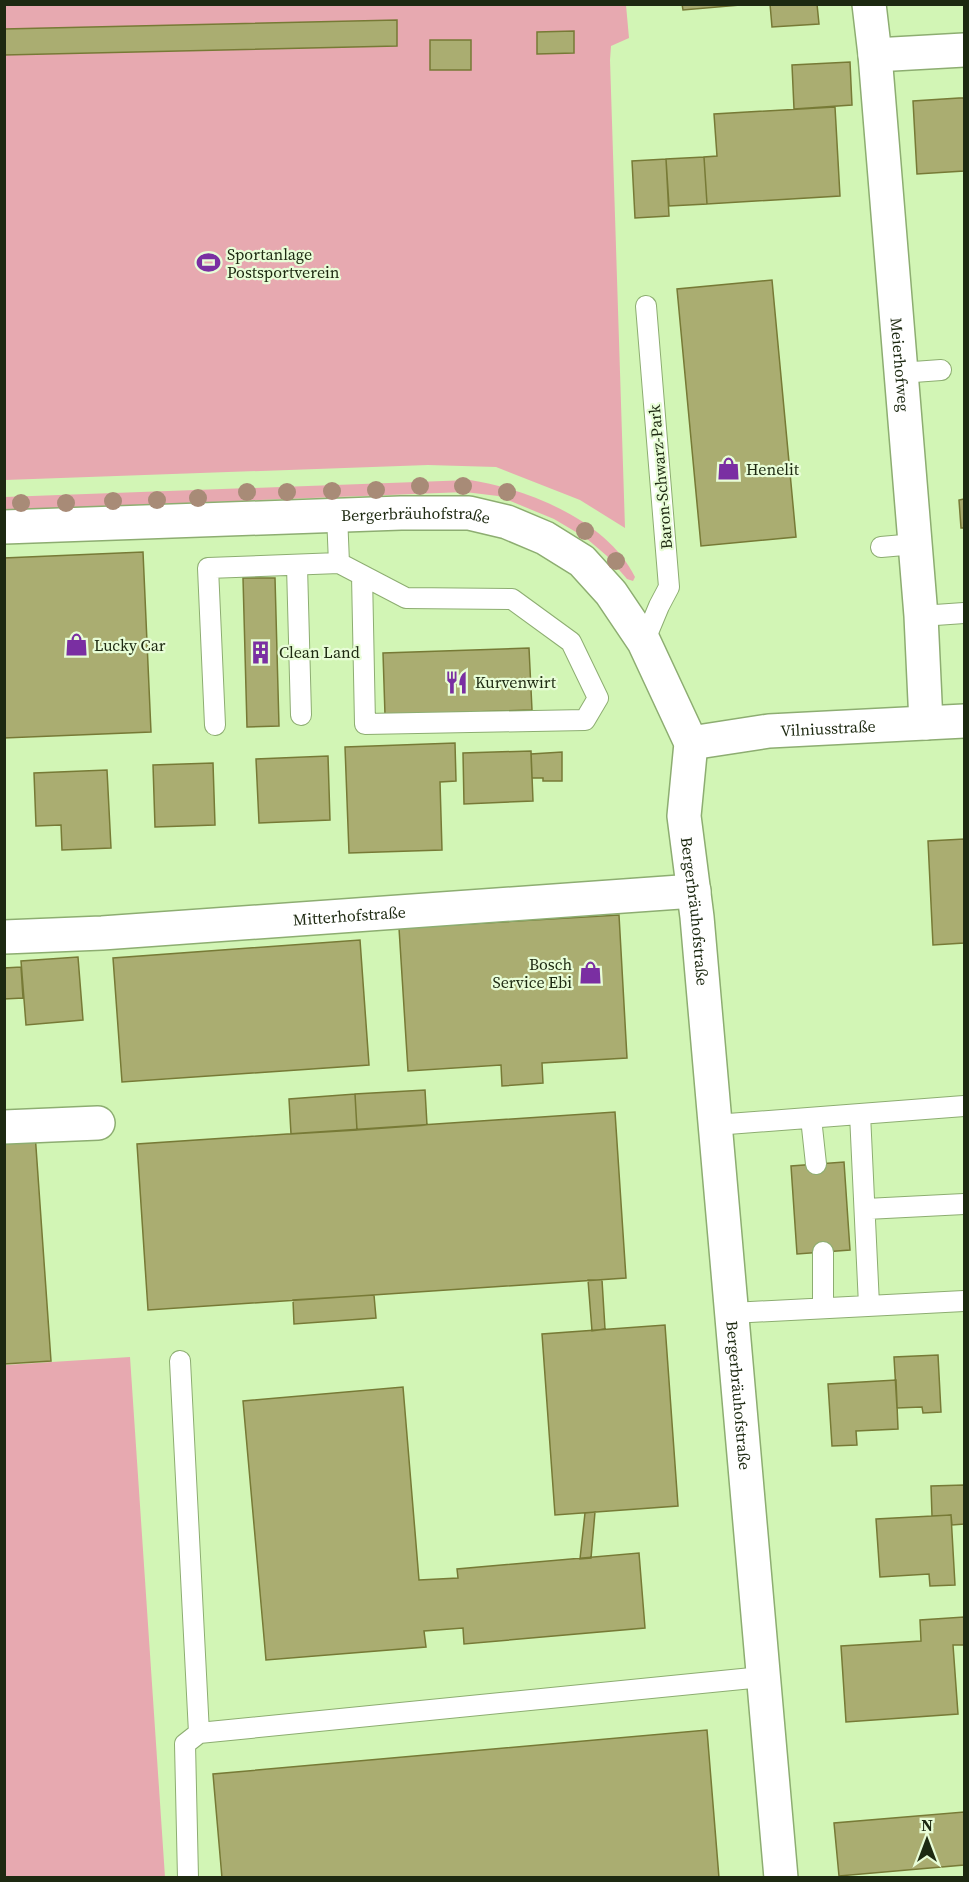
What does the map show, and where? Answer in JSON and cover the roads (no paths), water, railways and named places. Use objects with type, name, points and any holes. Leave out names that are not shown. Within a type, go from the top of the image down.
[{"type":"street","name":"Meierhofweg","points":[[869,4],[921,616],[926,723]]},
{"type":"street","points":[[875,55],[964,50]]},
{"type":"street","name":"Bergerbräuhofstraße","points":[[4,527],[400,513],[469,513],[507,522],[545,538],[582,561],[611,593],[644,642],[691,743],[684,816],[694,891],[781,1878]]},
{"type":"street","name":"Vilniusstraße","points":[[691,743],[769,731],[964,721]]},
{"type":"street","name":"Mitterhofstraße","points":[[4,937],[102,933],[694,891]]},
{"type":"street","points":[[4,1127],[98,1123]]},
{"type":"lane","name":"Baron-Schwarz-Park","points":[[644,642],[658,606],[669,587],[646,306]]},
{"type":"lane","points":[[900,373],[941,370]]},
{"type":"lane","points":[[337,515],[339,563]]},
{"type":"lane","points":[[882,547],[915,544]]},
{"type":"lane","points":[[215,725],[208,568],[339,563],[362,575],[406,598],[512,598],[571,642],[598,698],[585,720],[366,724],[362,575]]},
{"type":"lane","points":[[297,566],[301,715]]},
{"type":"lane","points":[[921,616],[964,613]]},
{"type":"lane","points":[[715,1125],[964,1106]]},
{"type":"lane","points":[[860,1114],[869,1305]]},
{"type":"lane","points":[[811,1118],[816,1164]]},
{"type":"lane","points":[[866,1209],[964,1204]]},
{"type":"lane","points":[[823,1252],[823,1307]]},
{"type":"lane","points":[[732,1313],[964,1301]]},
{"type":"lane","points":[[180,1361],[199,1733]]},
{"type":"lane","points":[[189,1878],[185,1744],[199,1733],[762,1677]]},
{"type":"place","name":"Sportanlage Postsportverein","points":[[209,263]]},
{"type":"place","name":"Henelit","points":[[728,469]]},
{"type":"place","name":"Lucky Car","points":[[76,645]]},
{"type":"place","name":"Clean Land","points":[[261,652]]},
{"type":"place","name":"Kurvenwirt","points":[[457,682]]},
{"type":"place","name":"Bosch Service Ebi","points":[[590,973]]}]
